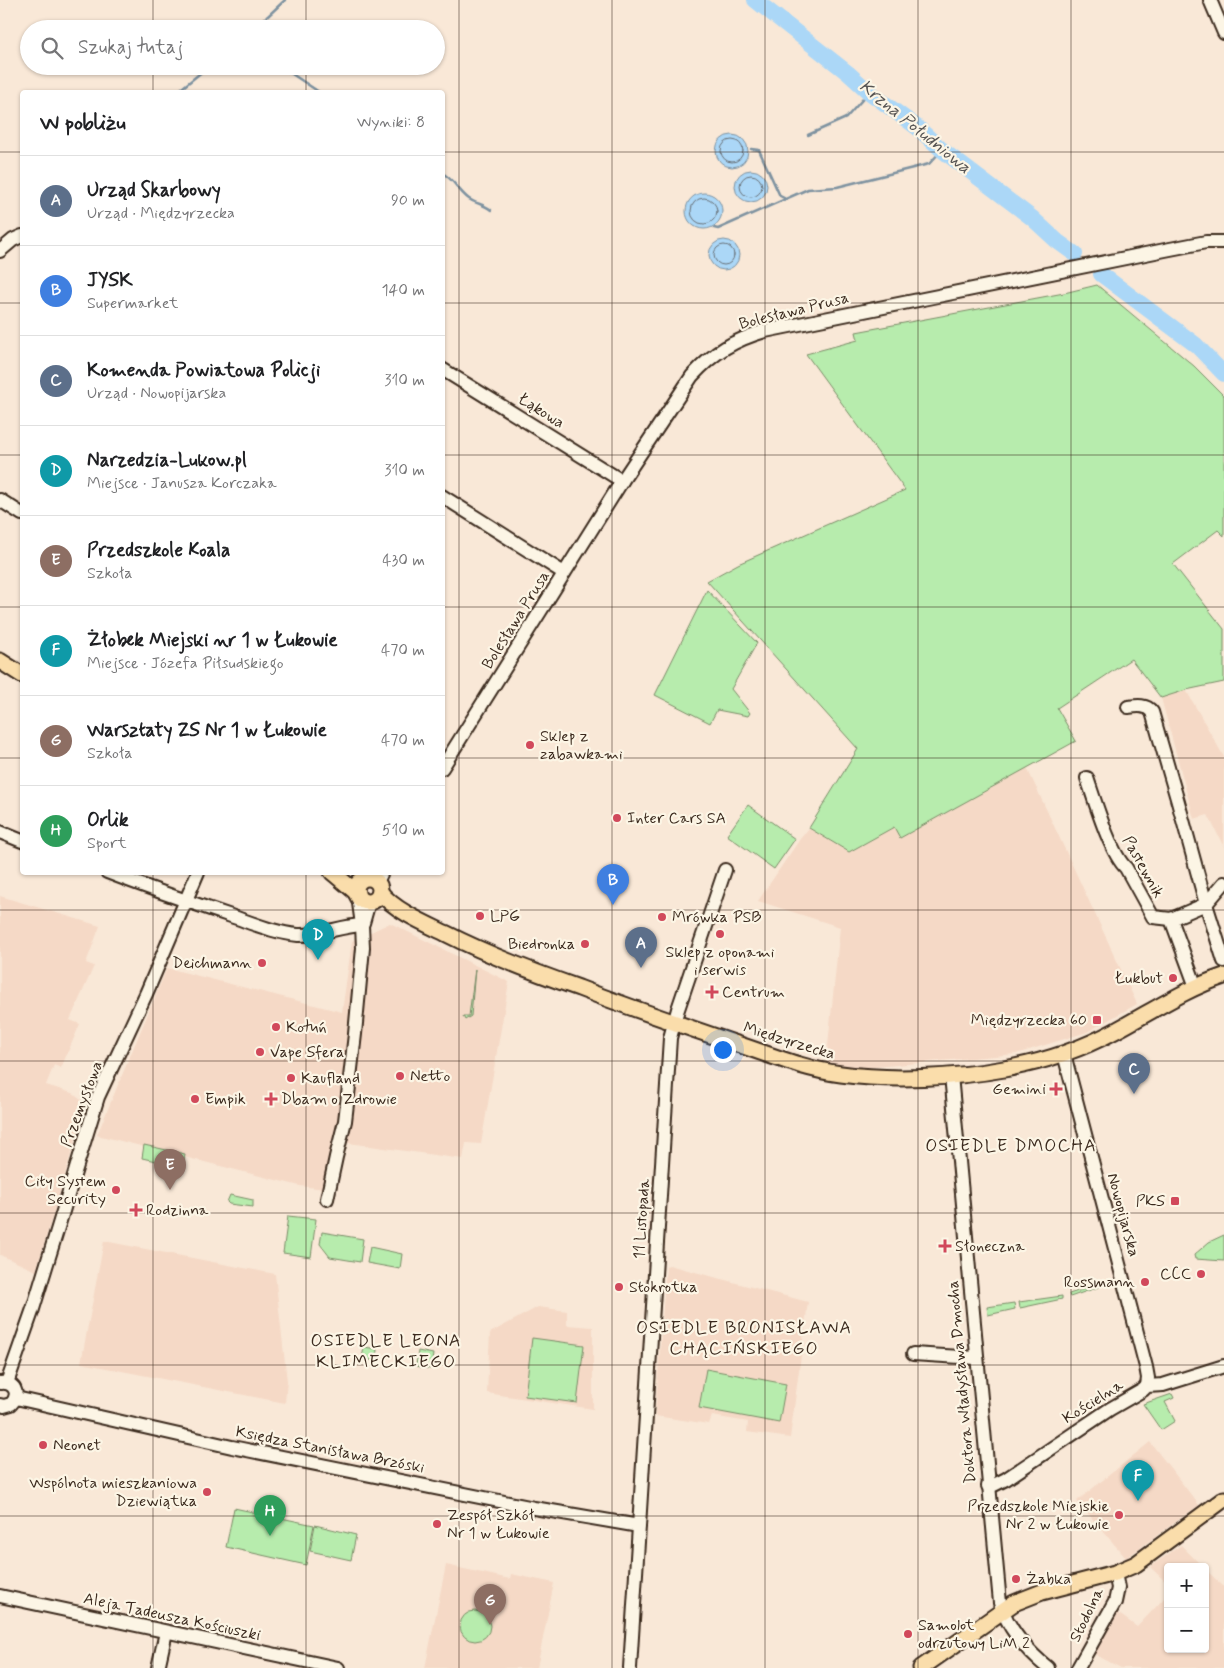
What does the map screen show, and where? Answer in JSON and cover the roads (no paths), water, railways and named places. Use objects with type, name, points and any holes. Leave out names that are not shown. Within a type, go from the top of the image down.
[{"type":"main road","points":[[0,661],[20,675]]},
{"type":"main road","name":"Międzyrzecka","points":[[340,875],[370,887]]},
{"type":"main road","name":"Międzyrzecka","points":[[351,875],[407,913],[500,959],[674,1023],[795,1063],[826,1072],[852,1076],[951,1075],[1011,1068],[1064,1054],[1115,1032],[1196,987],[1224,976]]},
{"type":"main road","points":[[921,1668],[1002,1610],[1021,1599],[1115,1573],[1136,1564],[1223,1500]]},
{"type":"street","points":[[1210,0],[1224,32]]},
{"type":"street","points":[[0,251],[20,237]]},
{"type":"street","name":"Bolesława Prusa","points":[[445,763],[622,481],[692,376],[720,350],[746,337],[780,328],[1206,242],[1224,242]]},
{"type":"street","name":"Łąkowa","points":[[445,371],[622,481]]},
{"type":"street","points":[[445,498],[564,573]]},
{"type":"street","points":[[0,500],[20,513]]},
{"type":"street","points":[[1128,707],[1140,706],[1149,708],[1152,712],[1224,961]]},
{"type":"street","name":"Pastewnik","points":[[1087,778],[1119,862],[1126,868],[1153,918],[1171,919]]},
{"type":"street","points":[[0,832],[20,840]]},
{"type":"street","name":"11 Listopada","points":[[630,1668],[670,1038],[725,870]]},
{"type":"street","points":[[115,875],[271,930],[310,935],[362,925]]},
{"type":"street","name":"Przemysłowa","points":[[4,1383],[33,1309],[98,1097],[197,875]]},
{"type":"street","points":[[1196,987],[1171,919],[1206,904],[1224,883]]},
{"type":"street","points":[[327,1199],[347,1106],[362,957],[362,925],[370,887]]},
{"type":"street","name":"Nowopijarska","points":[[1064,1054],[1146,1367],[1147,1386]]},
{"type":"street","name":"Doktora Władysława Dmocha","points":[[951,1075],[1000,1603],[1002,1610],[1024,1647],[1048,1668]]},
{"type":"street","points":[[913,1354],[976,1358]]},
{"type":"street","name":"Kościelna","points":[[988,1486],[1006,1479],[1115,1405],[1147,1386],[1164,1385],[1224,1366]]},
{"type":"street","points":[[0,1407],[8,1406],[16,1398],[16,1390],[12,1385],[4,1383]]},
{"type":"street","name":"Księdza Stanisława Brzóski","points":[[16,1398],[232,1447],[534,1508],[639,1526]]},
{"type":"street","name":"Stodolna","points":[[1078,1668],[1115,1602],[1118,1588],[1115,1573]]},
{"type":"street","name":"Aleja Tadeusza Kościuszki","points":[[0,1596],[338,1668]]},
{"type":"street","points":[[158,1668],[166,1632]]},
{"type":"water","points":[[732,135],[738,136],[743,140],[747,145],[747,157],[743,162],[738,166],[732,167],[726,166],[721,162],[717,157],[716,151],[717,145],[721,140],[726,136]]},
{"type":"water","points":[[751,170],[757,171],[762,175],[766,180],[766,192],[762,197],[757,201],[751,202],[745,201],[740,197],[736,192],[735,186],[736,180],[740,175],[745,171]]},
{"type":"water","points":[[704,193],[717,198],[722,211],[717,224],[704,229],[691,224],[686,211],[691,198]]},
{"type":"water","points":[[724,240],[735,244],[739,255],[735,266],[724,270],[713,266],[709,255],[713,244]]},
{"type":"waterway","points":[[264,20],[285,0]]},
{"type":"waterway","name":"Krzna Południowa","points":[[755,0],[1075,254]]},
{"type":"waterway","points":[[179,90],[198,75]]},
{"type":"waterway","points":[[294,75],[316,90]]},
{"type":"waterway","points":[[808,135],[846,118],[869,92]]},
{"type":"waterway","points":[[751,149],[759,150],[780,196],[784,198]]},
{"type":"waterway","points":[[714,228],[718,229],[808,189],[837,187],[929,164],[942,150]]},
{"type":"waterway","points":[[445,175],[469,199],[491,210]]},
{"type":"waterway","name":"Krzna Południowa","points":[[1101,274],[1196,345],[1224,374]]},
{"type":"place","name":"Sklep z zabawkami","points":[[530,745]]},
{"type":"place","name":"Inter Cars SA","points":[[617,818]]},
{"type":"place","name":"JYSK","points":[[613,905]]},
{"type":"place","name":"LPG","points":[[480,916]]},
{"type":"place","name":"Mrówka PSB","points":[[662,917]]},
{"type":"place","name":"Sklep z oponami i serwis","points":[[720,934]]},
{"type":"place","name":"Biedronka","points":[[585,944]]},
{"type":"place","name":"Narzedzia-Lukow.pl","points":[[318,960]]},
{"type":"place","name":"Deichmann","points":[[262,963]]},
{"type":"place","name":"Urząd Skarbowy","points":[[641,968]]},
{"type":"place","name":"Łukbut","points":[[1173,978]]},
{"type":"place","name":"Centrum","points":[[712,992]]},
{"type":"place","name":"Międzyrzecka 60","points":[[1097,1020]]},
{"type":"place","name":"Kotuń","points":[[276,1027]]},
{"type":"place","name":"Vape Sfera","points":[[260,1052]]},
{"type":"place","name":"Netto","points":[[400,1076]]},
{"type":"place","name":"Kaufland","points":[[291,1078]]},
{"type":"place","name":"Gemini","points":[[1056,1089]]},
{"type":"place","name":"Komenda Powiatowa Policji","points":[[1134,1094]]},
{"type":"place","name":"Empik","points":[[195,1099]]},
{"type":"place","name":"Dbam o Zdrowie","points":[[271,1099]]},
{"type":"place","name":"City System Security","points":[[116,1190]]},
{"type":"place","name":"Przedszkole Koala","points":[[170,1190]]},
{"type":"place","name":"PKS","points":[[1175,1201]]},
{"type":"place","name":"Rodzinna","points":[[136,1210]]},
{"type":"place","name":"Słoneczna","points":[[945,1246]]},
{"type":"place","name":"CCC","points":[[1201,1274]]},
{"type":"place","name":"Rossmann","points":[[1145,1282]]},
{"type":"place","name":"Stokrotka","points":[[619,1287]]},
{"type":"place","name":"Neonet","points":[[43,1445]]},
{"type":"place","name":"Wspólnota mieszkaniowa Dziewiątka","points":[[207,1492]]},
{"type":"place","name":"Żłobek Miejski nr 1 w Łukowie","points":[[1138,1501]]},
{"type":"place","name":"Przedszkole Miejskie Nr 2 w Łukowie","points":[[1119,1515]]},
{"type":"place","name":"Zespół Szkół Nr 1 w Łukowie","points":[[437,1524]]},
{"type":"place","name":"Orlik","points":[[270,1536]]},
{"type":"place","name":"Żabka","points":[[1016,1579]]},
{"type":"place","name":"Warsztaty ZS Nr 1 w Łukowie","points":[[490,1625]]},
{"type":"place","name":"Samolot odrzutowy LiM 2","points":[[908,1634]]},
{"type":"district","name":"OSIEDLE DMOCHA","points":[[1011,1146]]},
{"type":"district","name":"OSIEDLE BRONISŁAWA CHĄCIŃSKIEGO","points":[[744,1338]]},
{"type":"district","name":"OSIEDLE LEONA KLIMECKIEGO","points":[[386,1351]]}]
